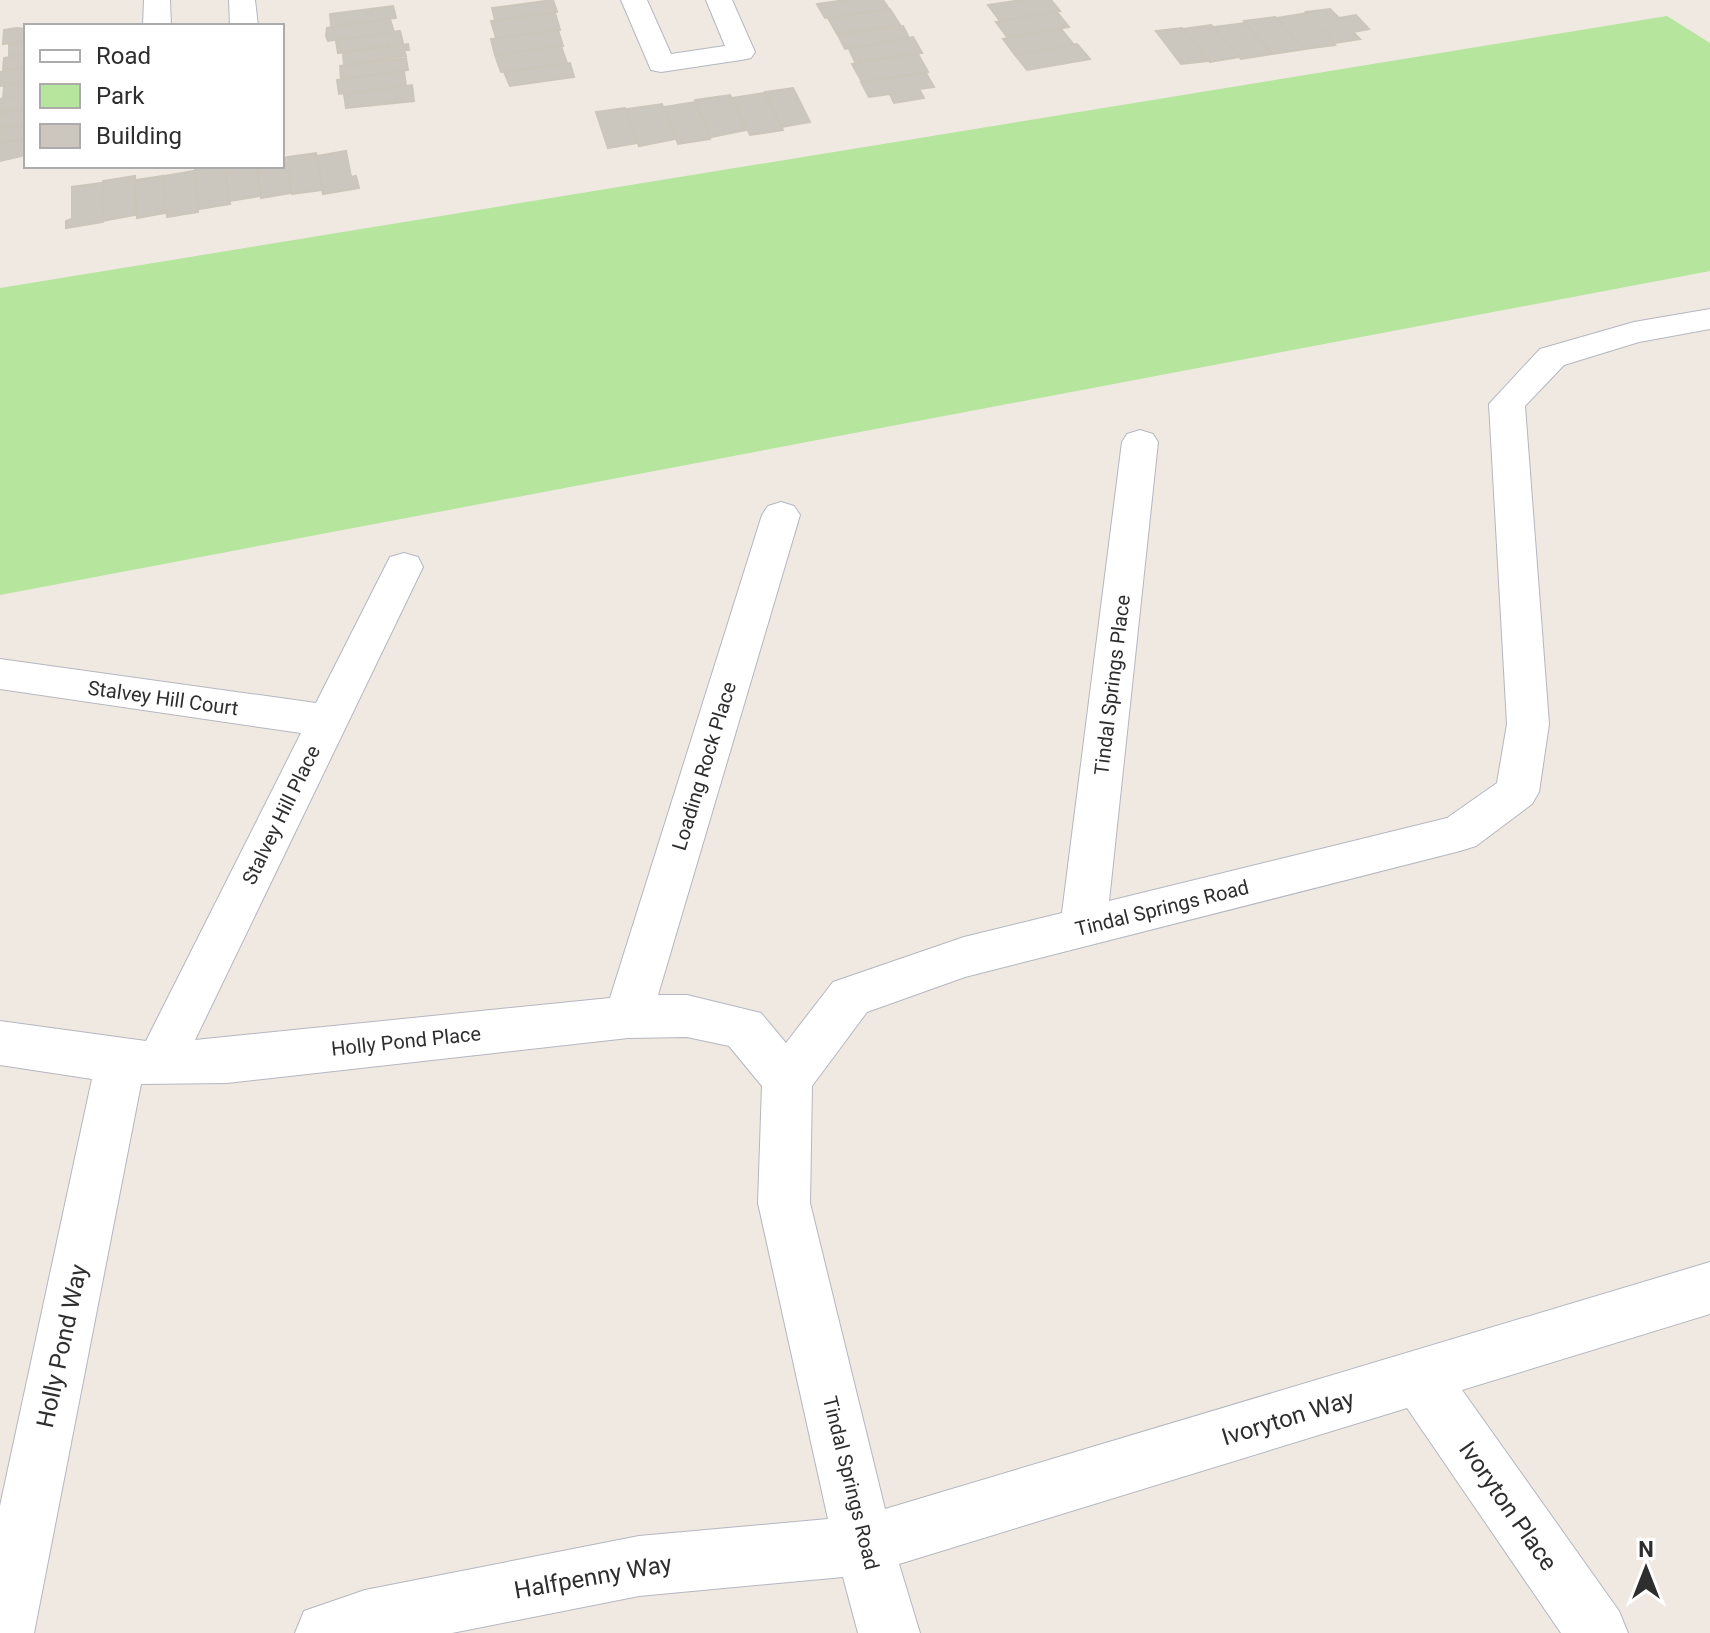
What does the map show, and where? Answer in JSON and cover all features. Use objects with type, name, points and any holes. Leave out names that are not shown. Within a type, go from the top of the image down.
[{"type":"street","points":[[157,0],[157,24]]},
{"type":"street","points":[[242,0],[244,24]]},
{"type":"street","points":[[634,0],[661,64],[741,52],[719,0]]},
{"type":"street","name":"Tindal Springs Road","points":[[889,1633],[864,1545],[784,1203],[787,1080],[850,997],[964,957],[1460,833],[1517,792],[1528,724],[1507,404],[1552,357],[1634,332],[1710,319]]},
{"type":"street","name":"Tindal Springs Place","points":[[1083,928],[1140,442]]},
{"type":"street","name":"Loading Rock Place","points":[[628,1017],[781,515]]},
{"type":"street","name":"Stalvey Hill Place","points":[[140,1062],[327,721],[404,567]]},
{"type":"street","name":"Stalvey Hill Court","points":[[0,674],[327,721]]},
{"type":"street","name":"Holly Pond Place","points":[[0,1043],[140,1062],[227,1061],[628,1017],[687,1016],[744,1028],[787,1080]]},
{"type":"street","name":"Holly Pond Way","points":[[3,1633],[140,1062]]},
{"type":"street","name":"Ivoryton Way","points":[[864,1545],[1710,1288]]},
{"type":"street","name":"Ivoryton Place","points":[[1420,1378],[1597,1633]]},
{"type":"street","name":"Halfpenny Way","points":[[326,1633],[365,1620],[639,1566],[864,1545]]},
{"type":"green space","points":[[1667,16],[1710,43],[1710,271],[0,595],[0,288]]},
{"type":"building","points":[[553,0],[557,12],[495,20],[492,8]]},
{"type":"building","points":[[883,0],[889,9],[825,18],[817,4]]},
{"type":"building","points":[[1051,0],[1060,11],[1000,21],[988,5]]},
{"type":"building","points":[[393,6],[396,18],[331,26],[330,14]]},
{"type":"building","points":[[890,9],[900,25],[837,34],[828,18]]},
{"type":"building","points":[[1330,9],[1339,18],[1356,15],[1369,29],[1353,32],[1360,39],[1335,43],[1306,12]]},
{"type":"building","points":[[1057,12],[1069,27],[1007,37],[996,22]]},
{"type":"building","points":[[555,13],[560,30],[496,38],[491,21]]},
{"type":"building","points":[[1307,13],[1335,45],[1305,49],[1277,18]]},
{"type":"building","points":[[1275,17],[1305,49],[1273,54],[1244,21]]},
{"type":"building","points":[[390,19],[394,32],[328,41],[326,36],[327,28]]},
{"type":"building","points":[[1245,23],[1272,54],[1241,59],[1214,27]]},
{"type":"building","points":[[1211,25],[1239,57],[1210,62],[1183,29]]},
{"type":"building","points":[[903,26],[909,38],[845,49],[838,35]]},
{"type":"building","points":[[1182,28],[1208,61],[1181,64],[1156,31]]},
{"type":"building","points":[[24,29],[24,41],[3,44],[4,30]]},
{"type":"building","points":[[1061,29],[1074,45],[1015,55],[1003,39]]},
{"type":"building","points":[[558,30],[563,46],[495,55],[491,39]]},
{"type":"building","points":[[400,31],[403,43],[338,53],[336,41]]},
{"type":"building","points":[[913,37],[922,53],[855,62],[849,49]]},
{"type":"building","points":[[24,42],[24,54],[9,56],[9,45]]},
{"type":"building","points":[[408,44],[409,50],[404,50],[406,56],[344,65],[343,53]]},
{"type":"building","points":[[1077,44],[1090,59],[1027,70],[1015,55]]},
{"type":"building","points":[[561,46],[567,63],[501,72],[495,55]]},
{"type":"building","points":[[24,54],[24,67],[3,70],[4,58]]},
{"type":"building","points":[[918,54],[928,72],[862,82],[852,64]]},
{"type":"building","points":[[406,58],[408,70],[341,79],[340,66]]},
{"type":"building","points":[[570,63],[574,77],[510,86],[504,72]]},
{"type":"building","points":[[24,68],[24,82],[0,86],[0,72]]},
{"type":"building","points":[[404,71],[406,86],[339,94],[337,80]]},
{"type":"building","points":[[926,73],[934,87],[919,89],[924,98],[894,103],[890,94],[869,97],[861,82]]},
{"type":"building","points":[[24,82],[24,95],[3,99],[4,86]]},
{"type":"building","points":[[412,85],[414,101],[346,108],[344,94]]},
{"type":"building","points":[[793,88],[810,122],[782,127],[765,92]]},
{"type":"building","points":[[764,93],[783,130],[750,135],[732,98]]},
{"type":"building","points":[[24,95],[24,108],[0,112],[0,99]]},
{"type":"building","points":[[730,95],[746,130],[711,137],[695,100]]},
{"type":"building","points":[[695,102],[710,139],[678,144],[664,107]]},
{"type":"building","points":[[662,104],[675,139],[639,146],[627,109]]},
{"type":"building","points":[[625,108],[637,143],[608,148],[596,112]]},
{"type":"building","points":[[24,109],[24,124],[0,128],[0,113]]},
{"type":"building","points":[[24,125],[24,139],[0,143],[0,128]]},
{"type":"building","points":[[24,139],[24,155],[0,161],[0,143]]},
{"type":"building","points":[[346,151],[351,177],[356,176],[359,188],[323,194],[317,156]]},
{"type":"building","points":[[316,153],[323,190],[292,194],[287,157]]},
{"type":"building","points":[[285,158],[291,193],[261,198],[257,168],[284,168]]},
{"type":"building","points":[[224,168],[230,204],[199,209],[195,170]]},
{"type":"building","points":[[226,168],[256,168],[260,196],[229,201]]},
{"type":"building","points":[[194,171],[198,212],[167,217],[164,176]]},
{"type":"building","points":[[135,176],[135,215],[102,221],[103,181]]},
{"type":"building","points":[[163,176],[165,213],[137,218],[135,180]]},
{"type":"building","points":[[102,183],[103,222],[66,228],[66,221],[72,219],[72,187]]}]
